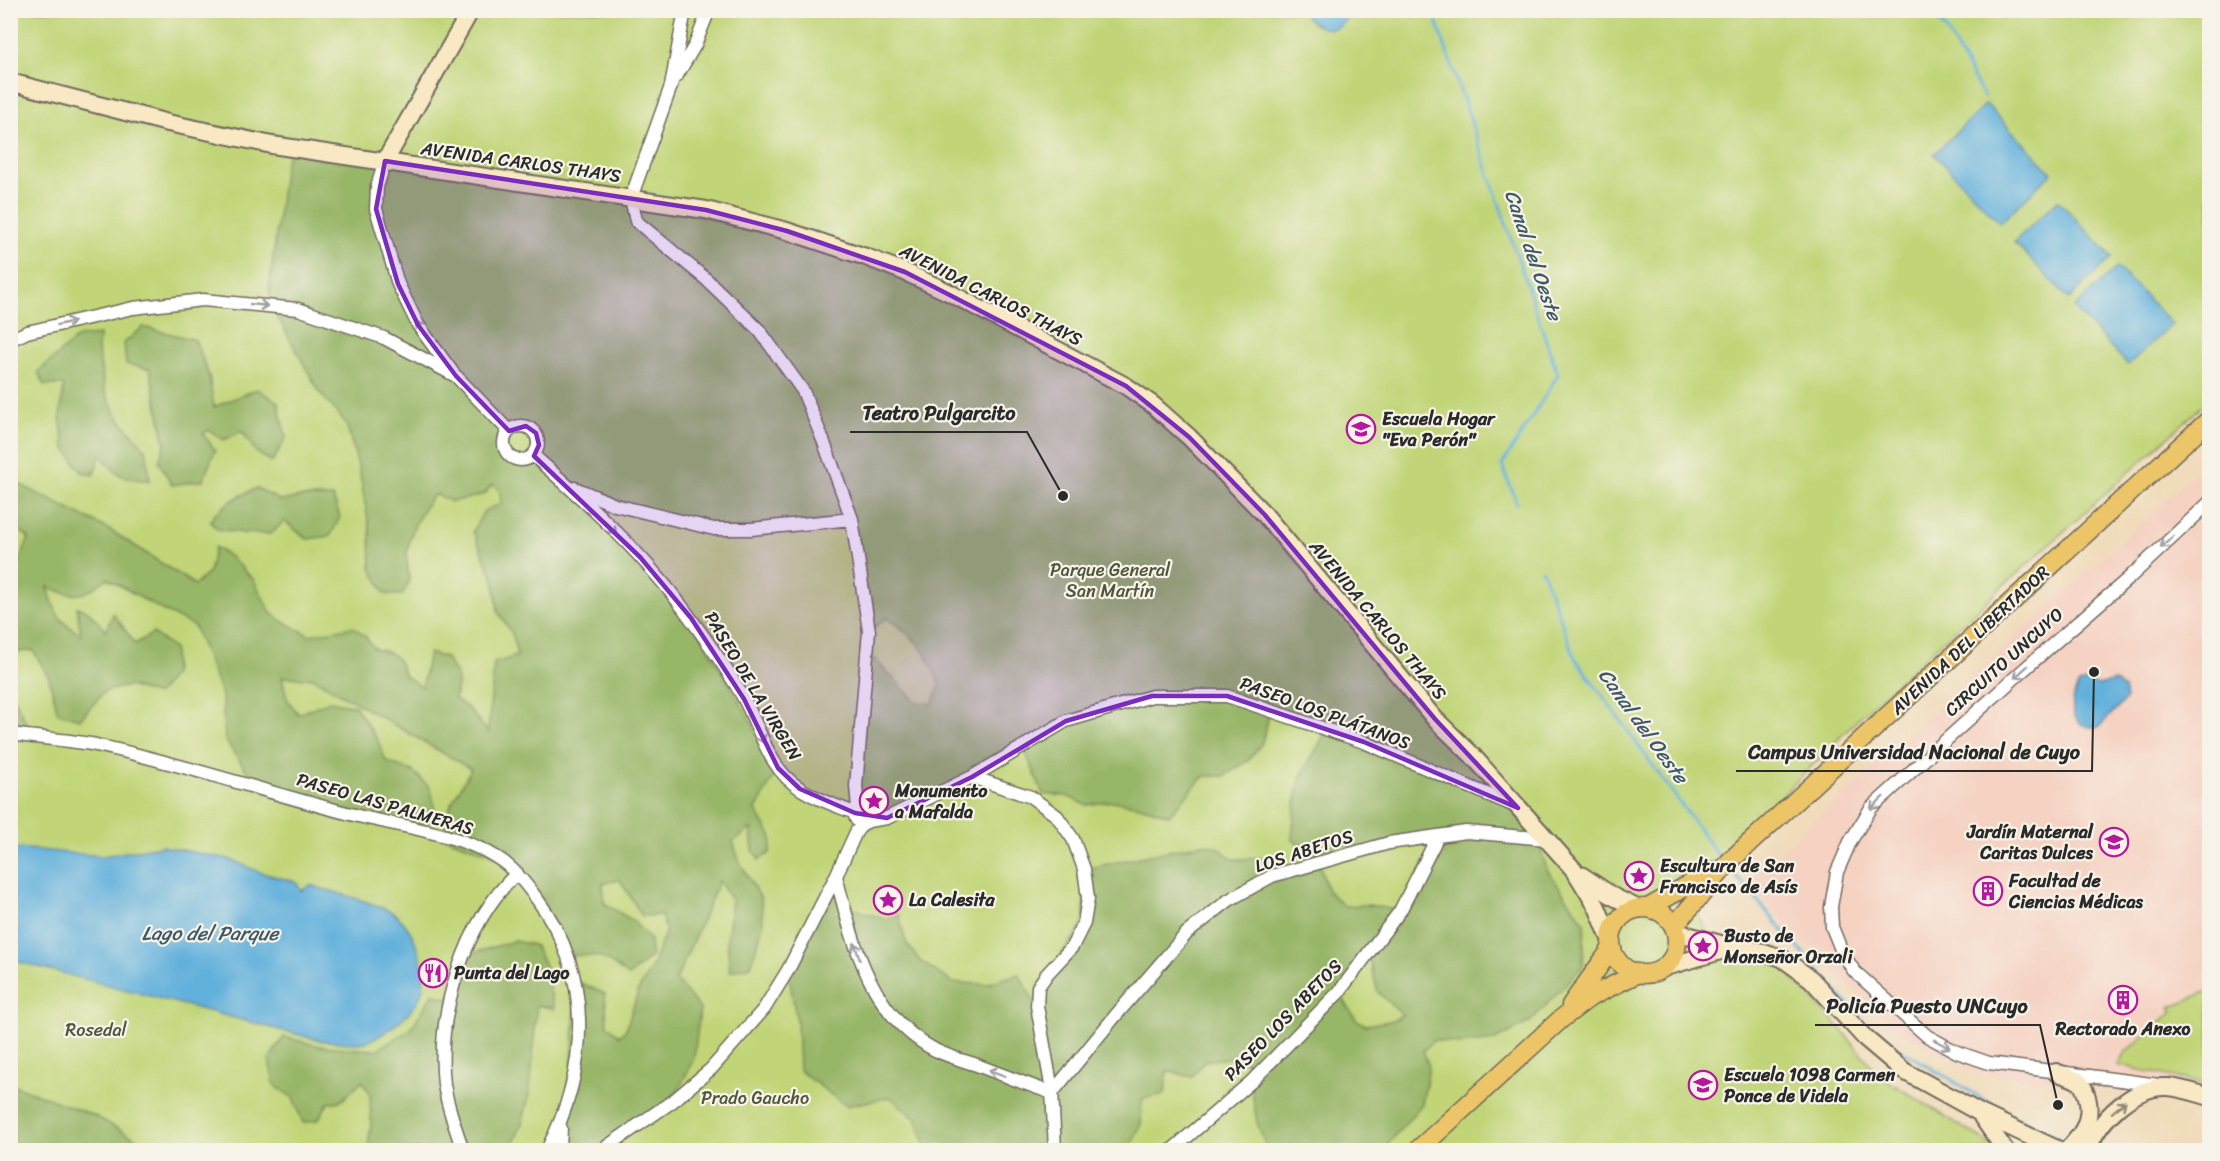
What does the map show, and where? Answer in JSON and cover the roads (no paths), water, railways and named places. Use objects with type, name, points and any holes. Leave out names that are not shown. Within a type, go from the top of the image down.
[{"type":"main road","name":"AVENIDA DEL LIBERTADOR","points":[[1675,929],[1730,861],[2210,419]]},
{"type":"main road","name":"AVENIDA DEL LIBERTADOR","points":[[1643,908],[1688,887],[1730,861]]},
{"type":"main road","points":[[1643,908],[1658,911],[1667,917],[1675,929],[1675,951],[1670,961],[1662,968],[1646,974],[1638,973],[1626,968],[1617,960],[1612,945],[1613,930],[1626,913],[1643,908]]},
{"type":"main road","points":[[1561,1019],[1612,945]]},
{"type":"main road","points":[[1418,1150],[1561,1019],[1590,998],[1638,973]]},
{"type":"street","points":[[471,10],[385,161],[377,187],[376,209],[398,284],[418,326],[456,376],[509,431]]},
{"type":"street","points":[[595,1150],[605,1148],[673,1101],[711,1069],[741,1038],[764,1009],[788,970],[836,876],[861,817],[856,789],[869,631],[852,519],[803,391],[760,331],[707,280],[636,221],[631,198],[671,86],[685,10]]},
{"type":"street","points":[[671,86],[710,10]]},
{"type":"street","name":"AVENIDA CARLOS THAYS","points":[[10,82],[168,123],[272,146],[706,210],[787,231],[866,256],[948,292],[1126,386],[1153,405],[1189,437],[1265,515],[1435,719],[1472,755],[1548,839],[1575,872],[1597,908],[1612,945]]},
{"type":"street","points":[[10,340],[27,332],[133,308],[203,300],[297,309],[384,338],[456,376]]},
{"type":"street","points":[[520,426],[536,433],[539,445],[534,456],[519,461],[509,456],[504,441],[509,431],[520,426]]},
{"type":"street","name":"PASEO DE LA VIRGEN","points":[[534,456],[640,557],[691,618],[744,699],[762,740],[778,768],[800,789],[861,817],[887,818]]},
{"type":"street","points":[[568,486],[615,504],[714,529],[752,529],[852,519]]},
{"type":"street","name":"CIRCUITO UNCUYO","points":[[2210,502],[2130,577],[1871,808],[1850,842],[1837,872],[1830,907],[1832,927],[1838,944],[1854,971],[1927,1036],[1977,1061],[2167,1086],[2210,1096]]},
{"type":"street","name":"PASEO LOS PLÁTANOS","points":[[887,818],[972,777],[1066,721],[1152,696],[1227,696],[1364,742],[1518,808]]},
{"type":"street","name":"PASEO LAS PALMERAS","points":[[10,734],[93,745],[137,755],[463,842],[496,856],[517,873],[547,912],[568,956],[576,981],[579,1011],[578,1049],[571,1092],[561,1123]]},
{"type":"street","points":[[972,777],[1031,797],[1057,816],[1072,839],[1084,869],[1088,898],[1084,923],[1072,947],[1038,987],[1037,1006],[1052,1093],[1055,1150]]},
{"type":"street","name":"LOS ABETOS","points":[[1052,1093],[1187,933],[1229,900],[1272,876],[1389,843],[1466,832],[1548,839]]},
{"type":"street","name":"PASEO LOS ABETOS","points":[[1172,1150],[1252,1081],[1339,992],[1400,911],[1438,836]]},
{"type":"street","name":"AVENIDA CARLOS THAYS","points":[[1575,872],[1614,897],[1643,908]]},
{"type":"street","points":[[464,1150],[444,1085],[444,1036],[450,1000],[463,956],[483,915],[498,892],[517,873]]},
{"type":"street","points":[[836,876],[862,966],[877,995],[894,1020],[914,1037],[936,1050],[1052,1093]]},
{"type":"street","points":[[1675,929],[1732,947],[1782,958],[1811,979],[1865,1038],[1887,1059],[1904,1071],[1980,1113],[2059,1150]]},
{"type":"street","points":[[1662,968],[1732,947]]},
{"type":"street","points":[[2056,1072],[2079,1081],[2088,1101],[2089,1120],[2081,1135],[2067,1150]]},
{"type":"street","points":[[2088,1150],[2098,1130],[2111,1113],[2144,1091],[2167,1086]]},
{"type":"street","points":[[1980,1113],[2005,1150]]},
{"type":"street","points":[[547,1150],[561,1123]]},
{"type":"street","points":[[560,1150],[561,1123]]},
{"type":"water","points":[[1302,11],[1349,11],[1340,25],[1327,29],[1313,23]]},
{"type":"water","points":[[1986,104],[2052,173],[2000,223],[1934,154]]},
{"type":"water","points":[[2058,200],[2112,257],[2069,299],[2014,242]]},
{"type":"water","points":[[2117,267],[2172,324],[2128,365],[2074,308]]},
{"type":"water","points":[[2113,681],[2124,688],[2126,699],[2099,727],[2090,727],[2077,720],[2073,700],[2079,684],[2088,682],[2098,686]]},
{"type":"water","name":"Lago del Parque","points":[[161,846],[229,859],[262,873],[296,882],[301,891],[310,885],[365,901],[393,913],[413,936],[423,967],[423,987],[415,1004],[400,1021],[373,1039],[355,1043],[323,1041],[11,960],[11,853],[18,848],[103,856]]},
{"type":"waterway","name":"Canal del Oeste","points":[[1426,10],[1434,14],[1558,375],[1502,465],[1517,504]]},
{"type":"waterway","points":[[1931,10],[1947,31],[1984,97]]},
{"type":"waterway","name":"Canal del Oeste","points":[[1542,570],[1575,658],[1720,858]]},
{"type":"waterway","name":"Canal del Oeste","points":[[1733,873],[1873,1033],[2006,1113],[2066,1142]]},
{"type":"place","name":"Escuela Hogar \"Eva Perón\"","points":[[1361,429]]},
{"type":"place","name":"Teatro Pulgarcito","points":[[1063,496]]},
{"type":"place","name":"Campus Universidad Nacional de Cuyo","points":[[2094,672]]},
{"type":"place","name":"Monumento a Mafalda","points":[[874,801]]},
{"type":"place","name":"Jardín Maternal Caritas Dulces","points":[[2114,842]]},
{"type":"place","name":"Escultura de San Francisco de Asís","points":[[1639,876]]},
{"type":"place","name":"Facultad de Ciencias Médicas","points":[[1988,891]]},
{"type":"place","name":"La Calesita","points":[[888,900]]},
{"type":"place","name":"Busto de Monseñor Orzali","points":[[1703,946]]},
{"type":"place","name":"Punta del Lago","points":[[433,973]]},
{"type":"place","name":"Rectorado Anexo","points":[[2123,1000]]},
{"type":"place","name":"Escuela 1098 Carmen Ponce de Videla","points":[[1703,1085]]},
{"type":"place","name":"Policía Puesto UNCuyo","points":[[2058,1105]]},
{"type":"park label","name":"Parque General San Martín","points":[[1110,580]]},
{"type":"park label","name":"Rosedal","points":[[96,1030]]},
{"type":"park label","name":"Prado Gaucho","points":[[755,1098]]}]
